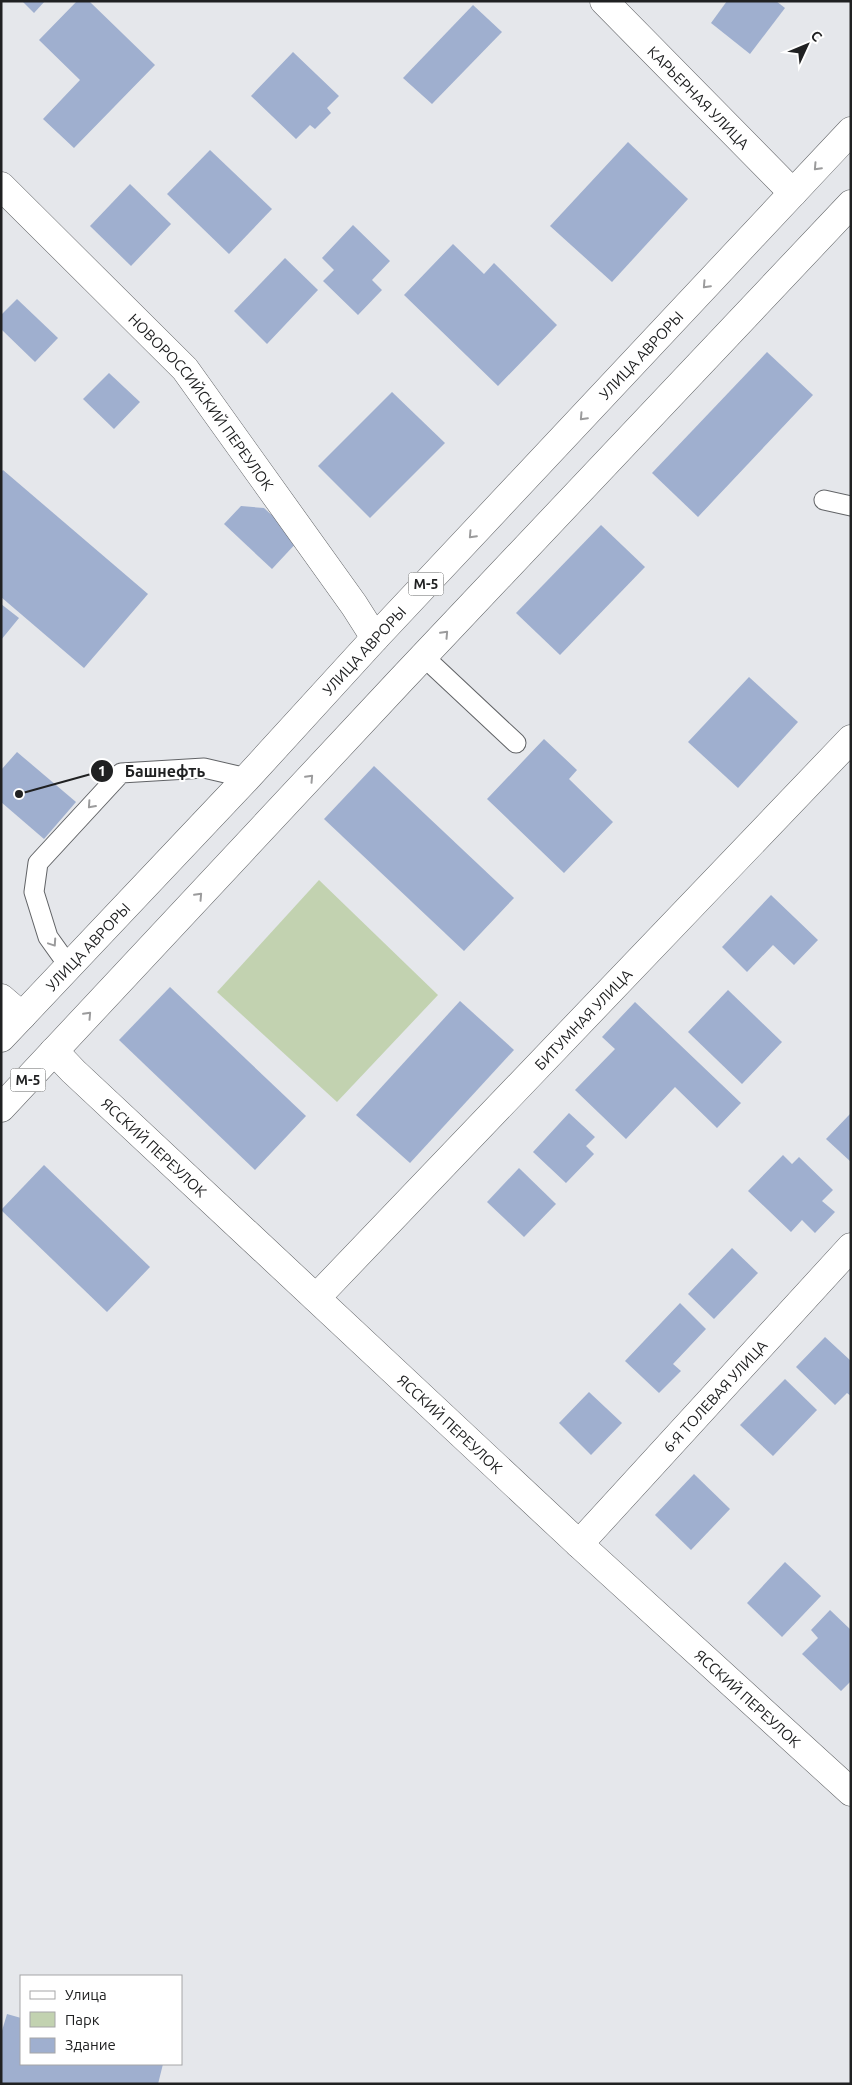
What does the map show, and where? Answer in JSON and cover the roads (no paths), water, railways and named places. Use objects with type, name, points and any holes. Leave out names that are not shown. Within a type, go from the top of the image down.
[{"type":"street","name":"КАРЬЕРНАЯ УЛИЦА","points":[[604,1],[793,193]]},
{"type":"street","name":"УЛИЦА АВРОРЫ","points":[[1,1038],[68,965],[247,778],[375,638],[851,131]]},
{"type":"street","name":"НОВОРОССИЙСКИЙ ПЕРЕУЛОК","points":[[1,186],[185,369],[349,597],[375,638]]},
{"type":"street","name":"М-5","points":[[1,1108],[423,656],[851,204]]},
{"type":"street","name":"БИТУМНАЯ УЛИЦА","points":[[316,1298],[851,739]]},
{"type":"street","points":[[1,998],[22,1016]]},
{"type":"street","name":"ЯССКИЙ ПЕРЕУЛОК","points":[[54,1051],[73,1071],[579,1544],[850,1793]]},
{"type":"street","name":"6-Я ТОЛЕВАЯ УЛИЦА","points":[[579,1544],[851,1247]]},
{"type":"lane","points":[[824,500],[851,506]]},
{"type":"lane","points":[[423,656],[516,743]]},
{"type":"lane","points":[[68,965],[48,937],[34,892],[38,863],[121,773],[204,768],[247,778]]},
{"type":"place","name":"Башнефть","points":[[19,794]]}]
